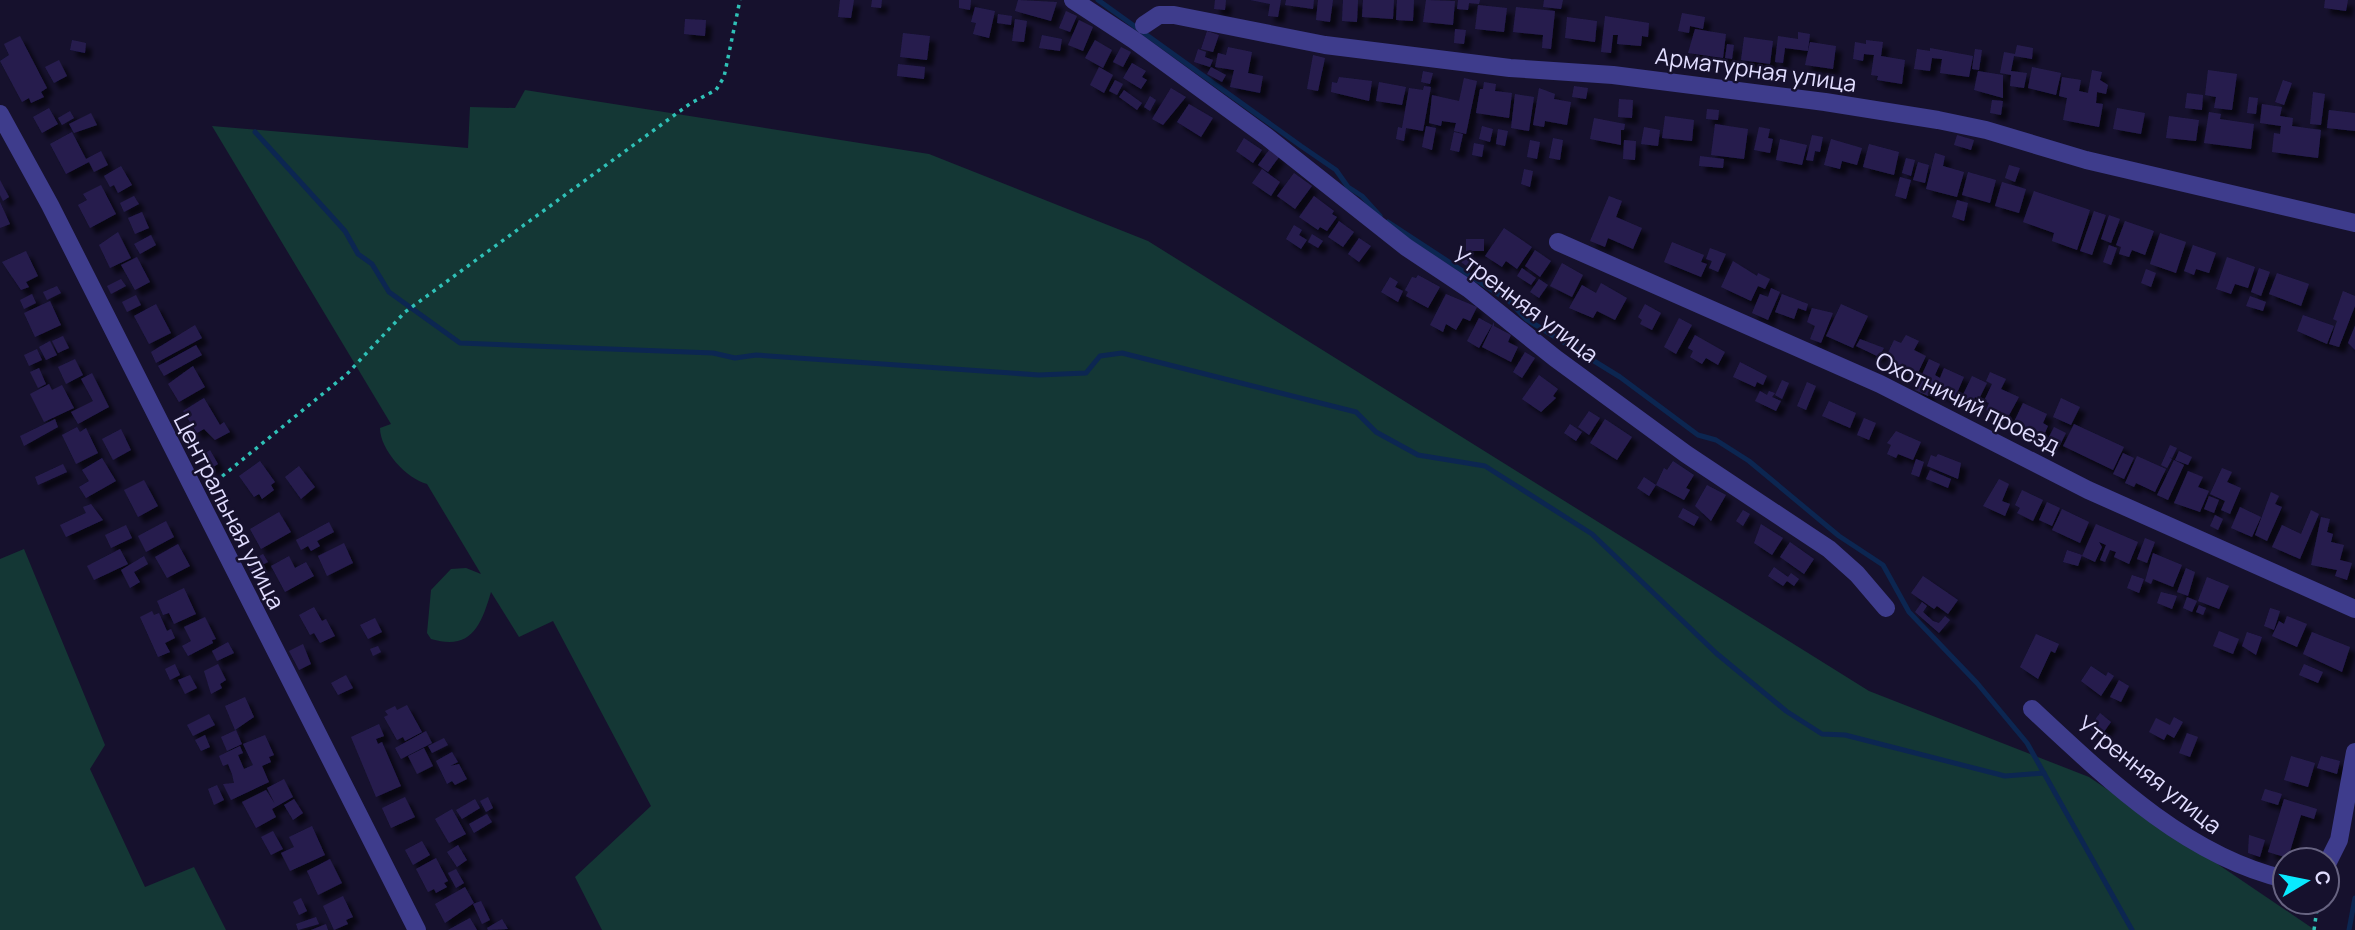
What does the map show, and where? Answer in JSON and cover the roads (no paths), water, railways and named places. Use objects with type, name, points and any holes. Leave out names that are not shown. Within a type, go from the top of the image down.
[{"type":"street","points":[[1073,0],[1138,33]]},
{"type":"street","name":"Арматурная улица","points":[[1138,33],[1159,16],[1174,15],[1325,45],[1510,68],[1613,75],[1825,102],[1986,130],[2086,160],[2355,223]]},
{"type":"street","name":"Утренняя улица","points":[[1138,33],[1406,247],[1469,289],[1566,366],[1686,454],[1829,549],[1857,574],[1886,608]]},
{"type":"street","name":"Центральная улица","points":[[0,114],[50,205],[416,930]]},
{"type":"street","name":"Охотничий проезд","points":[[1558,242],[1880,384],[2088,489],[2355,609]]},
{"type":"street","name":"Утренняя улица","points":[[2032,709],[2077,751],[2187,839],[2217,856],[2271,874]]},
{"type":"street","points":[[2336,846],[2355,752]]},
{"type":"waterway","points":[[1098,0],[1336,170],[1348,187],[1362,196],[1380,216]]},
{"type":"waterway","points":[[255,132],[345,231],[358,254],[372,264],[389,292],[460,343],[713,353],[735,358],[756,355],[1039,375],[1086,373],[1100,356],[1122,353],[1356,412],[1376,432],[1418,455],[1485,466],[1592,534],[1716,653],[1786,711],[1822,734],[1845,735],[2005,776],[2044,773]]},
{"type":"waterway","points":[[1388,222],[1510,302],[1526,319],[1620,377],[1698,435],[1716,440],[1749,461],[1839,536],[1883,565],[1909,612],[1977,683],[2027,743],[2132,930]]},
{"type":"waterway","points":[[2349,930],[2355,898]]}]
